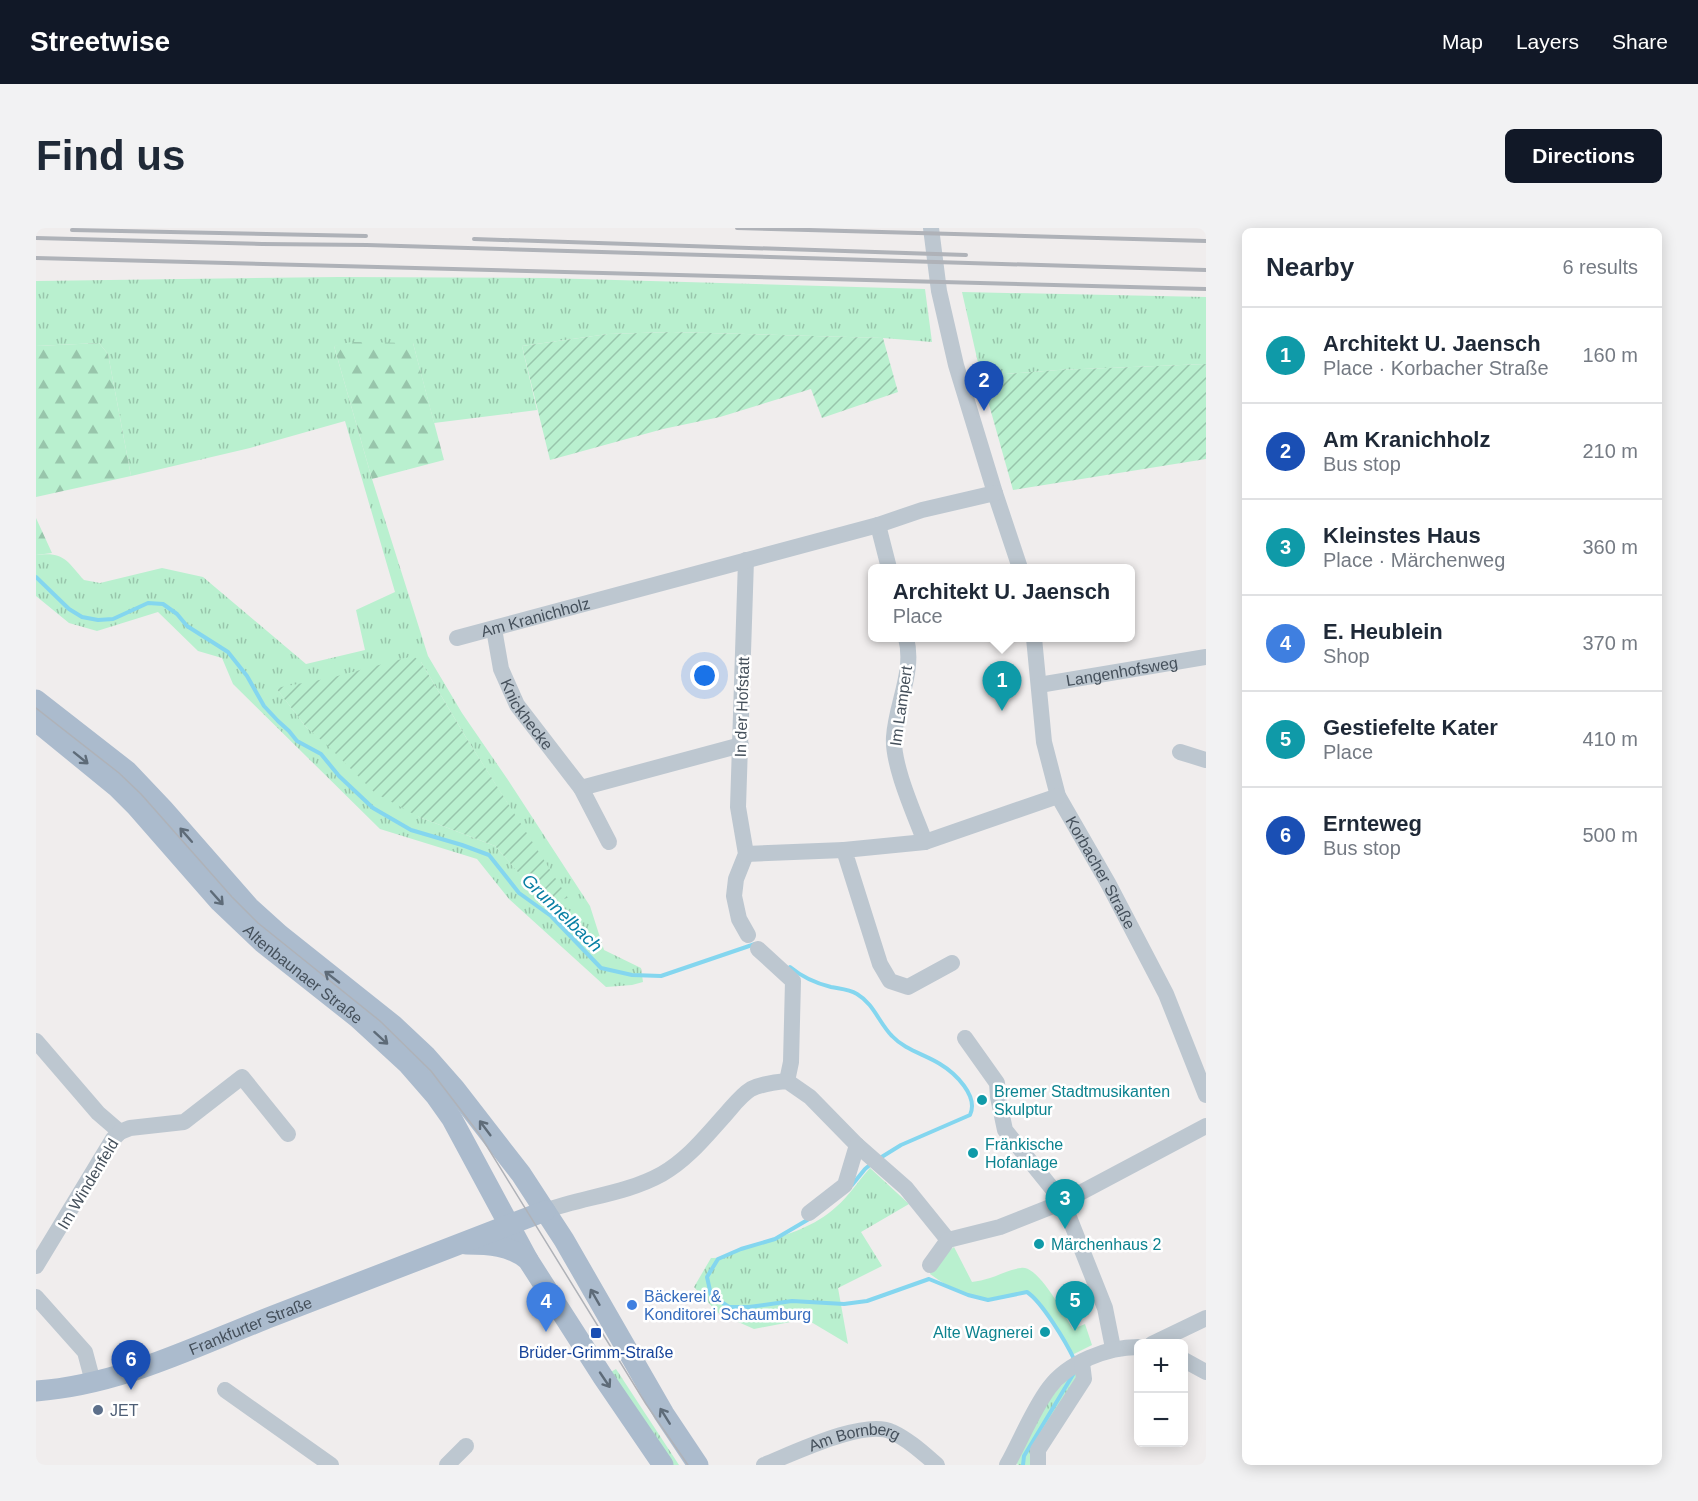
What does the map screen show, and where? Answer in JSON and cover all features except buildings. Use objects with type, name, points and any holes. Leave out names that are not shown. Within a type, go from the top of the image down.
[{"type":"main road","name":"Altenbaunaer Straße","points":[[36,700],[127,771],[249,907],[280,935],[393,1024],[426,1056],[455,1089],[521,1174],[545,1211]]},
{"type":"main road","name":"Altenbaunaer Straße","points":[[36,721],[117,787],[154,824],[220,902],[262,942],[358,1018],[408,1064],[452,1119],[528,1260]]},
{"type":"main road","name":"Frankfurter Straße","points":[[36,1391],[93,1382],[157,1363],[315,1299],[545,1211]]},
{"type":"main road","points":[[545,1211],[664,1414],[698,1465]]},
{"type":"main road","name":"Frankfurter Straße","points":[[460,1245],[484,1244],[511,1248],[528,1260]]},
{"type":"main road","points":[[528,1260],[663,1465]]},
{"type":"street","points":[[931,228],[939,291],[950,342],[1019,564]]},
{"type":"street","name":"Am Kranichholz","points":[[457,638],[878,525],[922,510],[995,493]]},
{"type":"street","points":[[878,525],[888,564]]},
{"type":"street","name":"In der Hofstatt","points":[[746,560],[738,807],[746,854],[736,879],[734,896],[739,919],[753,942],[793,981],[791,1062],[787,1081]]},
{"type":"street","name":"Knickhecke","points":[[494,629],[501,669],[517,705],[581,788],[609,842]]},
{"type":"street","name":"Im Lampert","points":[[906,642],[908,671],[894,736],[895,755],[925,843]]},
{"type":"street","name":"Korbacher Straße","points":[[1034,642],[1044,742],[1058,796],[1108,883],[1166,994],[1206,1095]]},
{"type":"street","name":"Langenhofsweg","points":[[1039,685],[1206,657]]},
{"type":"street","points":[[581,788],[741,745]]},
{"type":"street","points":[[1180,752],[1206,760]]},
{"type":"street","points":[[746,854],[843,850],[925,843],[1058,796]]},
{"type":"street","points":[[843,850],[880,964],[890,981],[908,987],[952,963]]},
{"type":"street","points":[[965,1038],[997,1083],[1005,1130],[1063,1202],[1105,1308],[1113,1348]]},
{"type":"street","name":"Im Windenfeld","points":[[36,1041],[98,1113],[120,1132]]},
{"type":"street","name":"Im Windenfeld","points":[[36,1266],[113,1139],[120,1132],[130,1128],[184,1122],[242,1077],[288,1134]]},
{"type":"street","points":[[545,1211],[568,1202],[640,1185],[664,1173],[688,1156],[738,1100],[750,1090],[766,1084],[787,1081],[810,1097],[885,1171],[912,1193],[948,1240]]},
{"type":"street","points":[[930,1265],[948,1240],[1000,1227],[1063,1202],[1206,1126]]},
{"type":"street","points":[[809,1213],[845,1185],[862,1148]]},
{"type":"street","points":[[36,1297],[85,1352],[93,1382]]},
{"type":"street","points":[[1162,1339],[1206,1318]]},
{"type":"street","points":[[1006,1465],[1050,1387],[1077,1365],[1113,1348],[1134,1347]]},
{"type":"street","points":[[1188,1362],[1206,1372]]},
{"type":"street","points":[[1038,1465],[1038,1450],[1084,1379],[1077,1365]]},
{"type":"street","points":[[225,1390],[331,1465]]},
{"type":"street","name":"Am Bornberg","points":[[764,1465],[858,1430],[876,1429],[890,1430],[937,1465]]},
{"type":"street","points":[[447,1465],[466,1446]]},
{"type":"green space","points":[[339,277],[546,278],[925,289],[932,342],[883,338],[672,332],[608,334],[522,346],[537,410],[434,423],[413,343],[334,346],[372,479],[428,656],[462,713],[590,906],[604,950],[641,968],[643,982],[606,987],[509,899],[477,859],[380,829],[233,684],[222,658],[198,651],[158,612],[97,631],[69,623],[36,596],[36,555],[59,556],[69,563],[84,580],[100,583],[162,568],[203,577],[306,664],[365,650],[356,610],[395,592],[345,421],[250,448],[131,476],[108,354],[99,343],[36,346],[36,281]],"holes":[[[421,662],[567,898],[545,902],[495,846],[419,817],[306,727],[277,689]]]},
{"type":"green space","points":[[962,292],[1206,297],[1206,364],[1058,370],[981,376]]},
{"type":"green space","points":[[672,332],[883,338],[898,392],[822,418],[811,389],[720,417],[663,429],[550,460],[522,346],[608,334]]},
{"type":"green space","points":[[351,342],[413,343],[444,460],[372,479],[334,346]]},
{"type":"green space","points":[[99,343],[108,354],[131,476],[36,497],[36,346]]},
{"type":"green space","points":[[1206,364],[1206,459],[1013,490],[981,376],[1058,370]]},
{"type":"green space","points":[[36,518],[52,553],[36,555]]},
{"type":"green space","points":[[413,656],[421,662],[568,898],[545,903],[495,846],[419,817],[375,793],[306,727],[276,688],[330,678]]},
{"type":"green space","points":[[870,1168],[909,1204],[861,1232],[882,1266],[838,1288],[848,1344],[806,1319],[754,1329],[718,1313],[694,1287],[711,1258],[725,1256],[816,1222],[841,1203]]},
{"type":"green space","points":[[954,1247],[972,1282],[1021,1268],[1028,1269],[1043,1282],[1073,1329],[1085,1324],[1092,1345],[1072,1355],[1044,1309],[1028,1294],[1018,1293],[989,1300],[982,1299],[958,1291],[930,1274],[933,1264]]},
{"type":"green space","points":[[616,1369],[679,1465],[671,1465],[609,1373]]},
{"type":"green space","points":[[1075,1372],[1080,1372],[1030,1465],[1018,1465],[1016,1462],[1048,1402]]},
{"type":"waterway","name":"Grunnelbach","points":[[36,577],[69,609],[82,617],[98,620],[113,619],[148,603],[163,604],[177,614],[187,626],[228,652],[247,676],[264,706],[297,741],[321,754],[339,776],[373,808],[411,830],[489,855],[519,893],[551,916],[601,968],[632,975],[661,976],[755,944]]},
{"type":"waterway","name":"Grunnelbach","points":[[790,967],[814,982],[847,990],[863,998],[897,1041],[946,1068],[968,1093],[972,1108],[970,1115],[901,1145],[880,1158]]},
{"type":"waterway","name":"Grunnelbach","points":[[852,1185],[871,1164]]},
{"type":"waterway","name":"Grunnelbach","points":[[809,1219],[775,1239],[741,1249],[718,1259],[707,1277],[711,1295],[729,1307],[749,1307],[792,1301],[844,1304],[867,1301],[929,1279],[968,1295],[988,1300],[1027,1292],[1046,1313],[1074,1359]]},
{"type":"waterway","name":"Grunnelbach","points":[[1023,1465],[1024,1456],[1074,1373]]},
{"type":"tram line","points":[[36,708],[119,773],[141,794],[258,923],[380,1021],[431,1071],[480,1135],[646,1404],[688,1465]]},
{"type":"railway","points":[[737,228],[1206,241]]},
{"type":"railway","points":[[72,230],[366,236]]},
{"type":"railway","points":[[36,238],[367,245],[1206,270]]},
{"type":"railway","points":[[474,239],[966,255]]},
{"type":"railway","points":[[36,258],[1206,289]]},
{"type":"place","name":"Am Kranichholz","points":[[984,411]]},
{"type":"place","name":"Architekt U. Jaensch","points":[[1002,711]]},
{"type":"place","name":"Bremer Stadtmusikanten Skulptur","points":[[982,1100]]},
{"type":"place","name":"Fränkische Hofanlage","points":[[973,1153]]},
{"type":"place","name":"Kleinstes Haus","points":[[1065,1229]]},
{"type":"place","name":"Märchenhaus 2","points":[[1039,1244]]},
{"type":"place","name":"Bäckerei & Konditorei Schaumburg","points":[[632,1305]]},
{"type":"place","name":"Gestiefelte Kater","points":[[1075,1331]]},
{"type":"place","name":"E. Heublein","points":[[546,1332]]},
{"type":"place","name":"Alte Wagnerei","points":[[1045,1332]]},
{"type":"place","name":"Brüder-Grimm-Straße","points":[[596,1333]]},
{"type":"place","name":"Ernteweg","points":[[131,1390]]},
{"type":"place","name":"JET","points":[[98,1410]]}]
